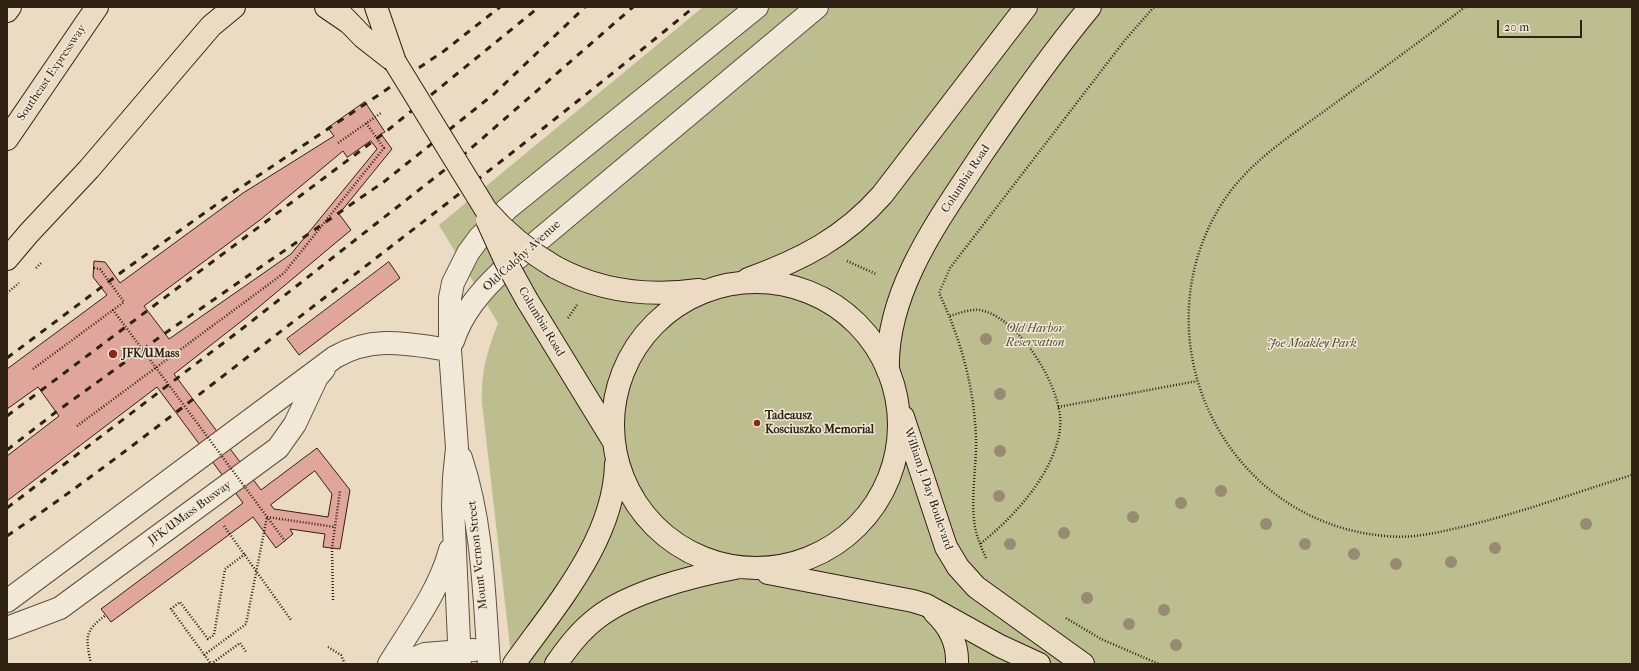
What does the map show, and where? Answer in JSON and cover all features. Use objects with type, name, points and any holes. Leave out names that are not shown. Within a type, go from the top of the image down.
[{"type":"main road","points":[[7,11],[10,7]]},
{"type":"main road","name":"Southeast Expressway","points":[[7,139],[97,7]]},
{"type":"main road","points":[[7,259],[88,169],[211,26],[234,7]]},
{"type":"main road","name":"Columbia Road","points":[[326,7],[341,15],[377,50],[395,62]]},
{"type":"main road","name":"Columbia Road","points":[[376,7],[395,62],[478,198],[503,255],[527,300],[615,447]]},
{"type":"main road","points":[[1026,7],[882,195],[863,215],[836,238],[773,270],[741,282],[716,288],[685,300],[650,328],[626,365],[616,397],[613,431],[615,447],[622,474],[631,494],[643,513],[658,529],[685,550],[716,562],[913,601],[926,606],[1000,646],[1039,664]]},
{"type":"main road","name":"Columbia Road","points":[[888,372],[891,330],[906,284],[927,242],[1007,117],[1040,71],[1090,7]]},
{"type":"main road","name":"Columbia Road","points":[[478,198],[509,235],[554,267],[590,283],[628,292],[678,292],[716,288]]},
{"type":"main road","points":[[559,659],[588,626],[617,605],[679,582],[744,568],[783,566],[810,558],[835,545],[861,524],[880,496],[894,465],[899,431],[896,396],[888,372],[876,349],[861,328],[830,303],[806,291],[781,284],[741,282]]},
{"type":"main road","name":"William J. Day Boulevard","points":[[896,396],[944,540],[958,567],[976,587],[1083,664]]},
{"type":"main road","points":[[514,664],[587,558],[607,514],[614,488],[615,447]]},
{"type":"main road","points":[[926,606],[940,618],[952,635],[957,651],[957,664]]},
{"type":"street","points":[[450,350],[450,298],[453,283],[459,268],[479,238],[528,191],[757,7]]},
{"type":"street","name":"Old Colony Avenue","points":[[450,350],[460,324],[476,298],[502,271],[817,7]]},
{"type":"street","name":"JFK/UMass Busway","points":[[7,601],[335,356],[349,349],[379,342],[450,350]]},
{"type":"street","name":"Mount Vernon Street","points":[[450,350],[457,448],[454,478],[454,533],[459,657]]},
{"type":"street","name":"JFK/UMass Busway","points":[[7,628],[60,608],[278,448],[295,424],[317,377],[335,356]]},
{"type":"street","name":"Mount Vernon Street","points":[[457,448],[469,487],[476,522],[488,656]]},
{"type":"street","points":[[389,664],[440,578],[448,557],[454,533]]},
{"type":"street","points":[[402,664],[424,654],[459,657],[488,656]]},
{"type":"path","points":[[990,563],[977,537],[974,509],[976,438],[972,387],[962,349],[950,316],[939,293],[950,268],[1116,52],[1154,7]]},
{"type":"path","points":[[1465,7],[1265,155],[1234,187],[1220,205],[1205,235],[1194,266],[1189,300],[1189,344],[1197,381],[1206,408],[1228,447],[1266,488],[1304,512],[1334,526],[1356,532],[1403,537],[1452,530],[1518,512],[1632,475]]},
{"type":"path","points":[[338,143],[381,113]]},
{"type":"path","points":[[77,426],[284,273],[384,148],[366,123]]},
{"type":"path","points":[[842,259],[876,274]]},
{"type":"path","points":[[33,369],[124,302],[100,269],[94,268]]},
{"type":"path","points":[[565,324],[580,300]]},
{"type":"path","points":[[113,310],[285,541]]},
{"type":"path","points":[[950,316],[970,310],[980,310],[994,316],[1015,332],[1030,347],[1040,363],[1050,382],[1058,407],[1060,429],[1056,446],[1045,470],[1016,511],[980,544]]},
{"type":"path","points":[[1058,407],[1197,381]]},
{"type":"path","points":[[333,600],[332,548],[340,491]]},
{"type":"path","points":[[267,517],[335,527]]},
{"type":"path","points":[[204,655],[246,624],[267,517]]},
{"type":"path","points":[[224,526],[291,620]]},
{"type":"path","points":[[244,554],[225,569],[214,635],[208,639],[180,602],[171,609],[211,664],[240,643],[246,652]]},
{"type":"path","points":[[91,664],[87,634],[90,628],[106,615]]},
{"type":"path","points":[[1061,615],[1101,639],[1159,664]]},
{"type":"path","points":[[328,647],[341,656],[345,664]]},
{"type":"green space","name":"Old Harbor Reservation","points":[[703,7],[1632,7],[1632,664],[512,664],[482,403],[486,362],[498,323],[439,225]]},
{"type":"building","name":"JFK/UMass","points":[[365,102],[385,132],[381,134],[392,149],[339,214],[351,230],[248,316],[174,374],[261,490],[317,448],[350,490],[340,549],[323,547],[325,534],[290,529],[293,534],[276,548],[253,517],[111,622],[101,609],[243,503],[157,387],[7,501],[7,456],[59,416],[38,387],[7,409],[7,369],[107,295],[93,277],[94,261],[105,262],[120,283],[243,193],[334,136],[328,128]],"holes":[[[371,141],[377,149],[291,254],[169,339],[144,306],[260,220],[343,151],[347,157]],[[315,471],[332,494],[328,517],[274,509],[271,505]]]},
{"type":"building","points":[[389,262],[400,278],[299,355],[287,339]]},
{"type":"railway","points":[[7,358],[123,271],[234,192],[444,51],[500,7]]},
{"type":"railway","points":[[7,416],[388,130],[539,7]]},
{"type":"railway","points":[[7,450],[56,412],[164,334],[385,181],[494,94],[585,7]]},
{"type":"railway","points":[[7,508],[243,328],[461,157],[633,7]]},
{"type":"railway","points":[[7,536],[44,511],[187,404],[495,166],[694,7]]},
{"type":"place","name":"JFK/UMass","points":[[113,354]]},
{"type":"place","name":"Tadeausz Kosciuszko Memorial","points":[[757,423]]},
{"type":"park label","name":"Joe Moakley Park","points":[[1312,344]]}]
